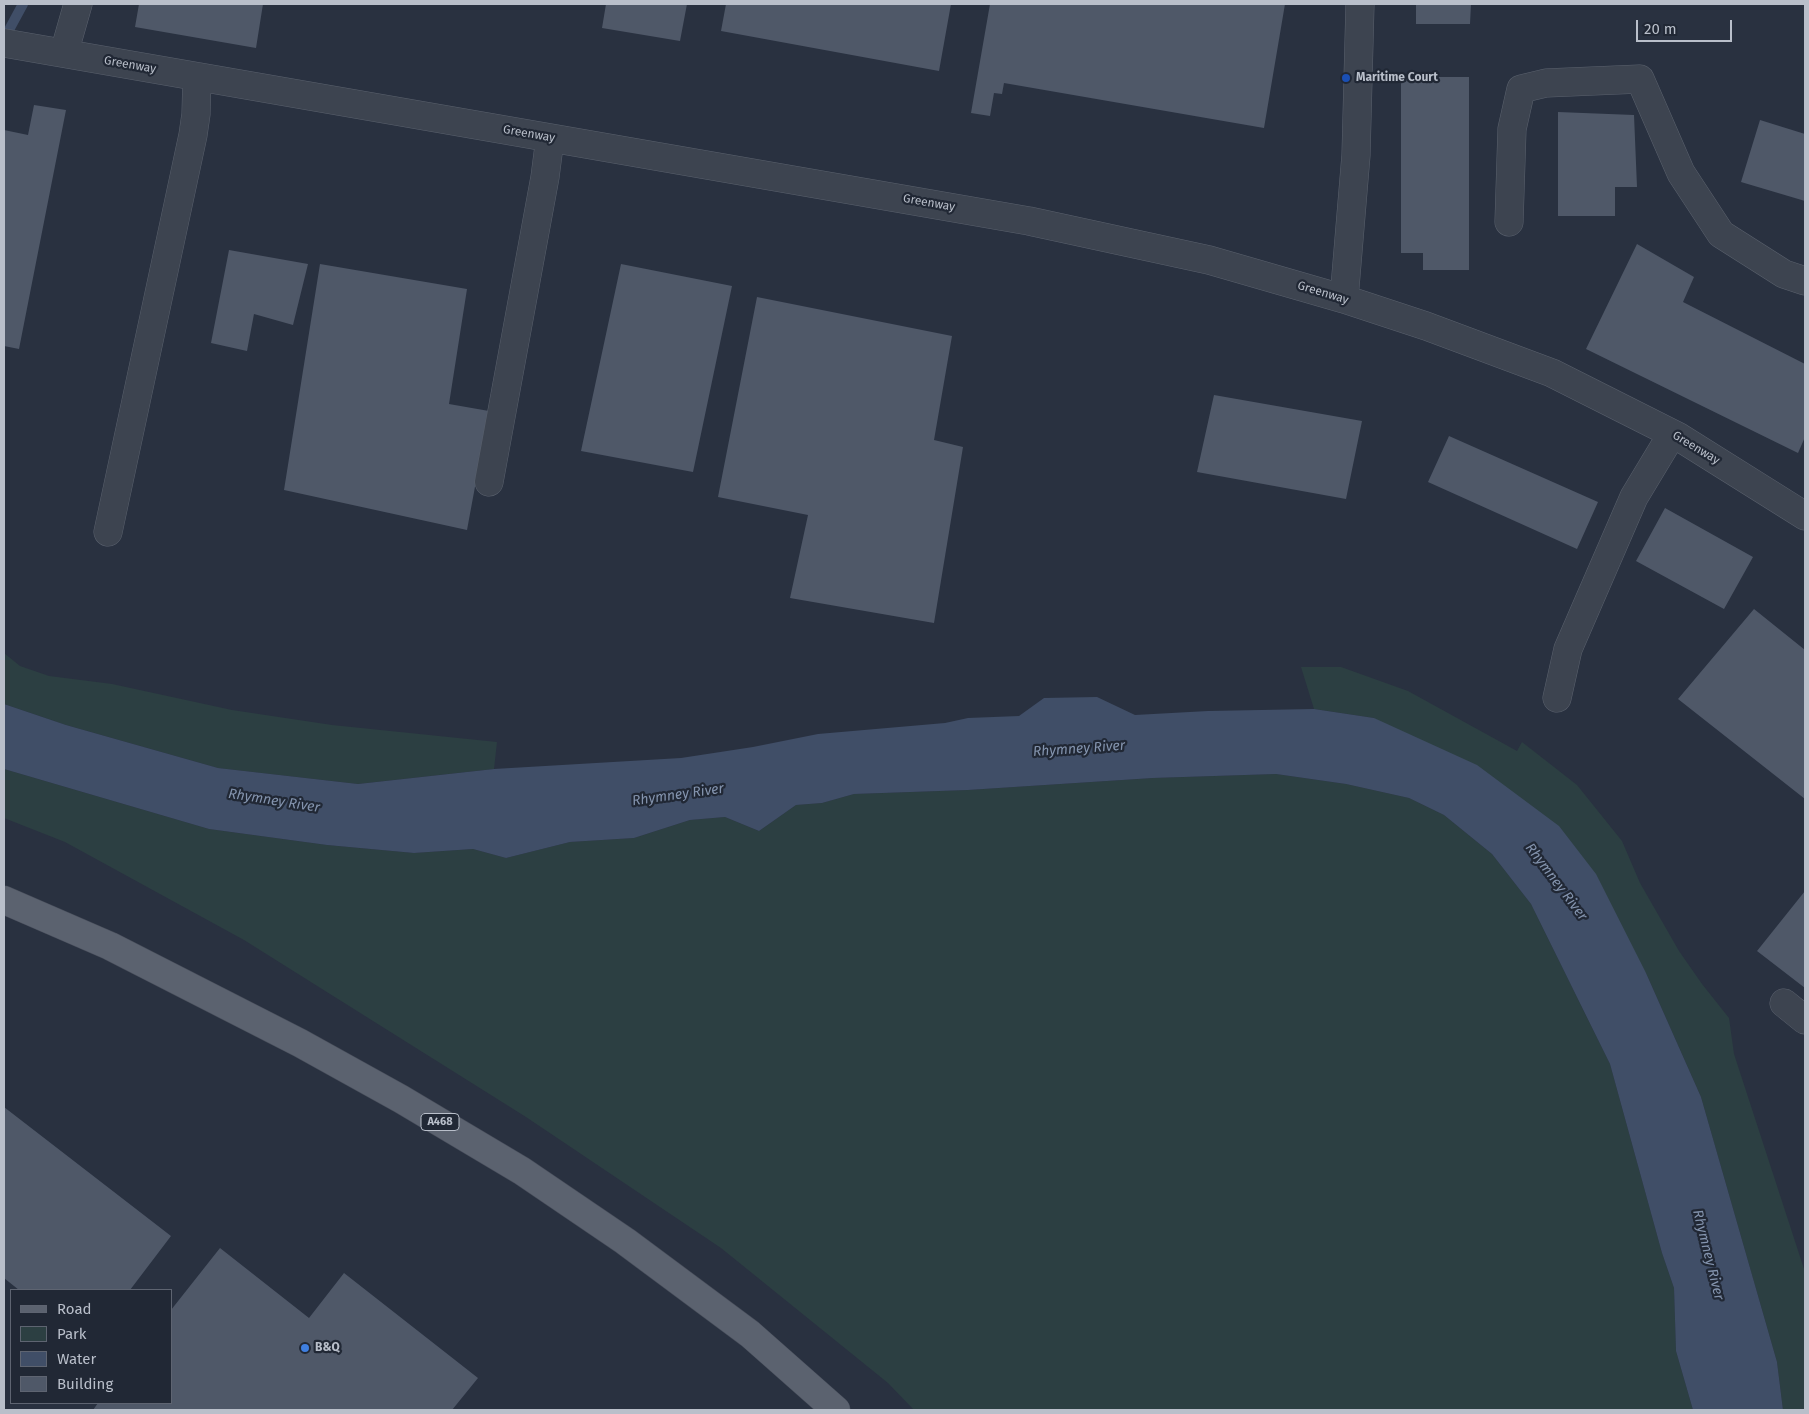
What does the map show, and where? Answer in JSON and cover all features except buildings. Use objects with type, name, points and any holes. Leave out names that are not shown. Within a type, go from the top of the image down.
[{"type":"main road","name":"A468","points":[[4,900],[110,946],[300,1042],[401,1098],[522,1171],[625,1241],[750,1334],[836,1410]]},
{"type":"street","points":[[64,54],[78,4]]},
{"type":"street","points":[[1344,299],[1356,155],[1360,4]]},
{"type":"street","name":"Greenway","points":[[5,46],[64,54],[1029,221],[1209,260],[1344,299],[1426,326],[1552,373],[1672,434],[1805,516]]},
{"type":"street","points":[[108,532],[193,135],[196,114],[197,77]]},
{"type":"street","points":[[1508,222],[1512,129],[1521,89],[1546,82],[1640,79],[1681,173],[1721,234],[1784,274],[1805,281]]},
{"type":"street","points":[[489,482],[550,138]]},
{"type":"street","points":[[1558,698],[1568,649],[1634,497],[1672,434]]},
{"type":"street","points":[[1784,1003],[1805,1020]]},
{"type":"green space","points":[[4,653],[20,666],[49,676],[112,684],[232,710],[332,725],[497,742],[494,769],[358,784],[218,768],[66,725],[4,704]]},
{"type":"green space","points":[[1301,667],[1341,667],[1408,691],[1517,751],[1522,742],[1577,785],[1622,841],[1640,883],[1679,951],[1729,1018],[1734,1054],[1805,1272],[1805,1410],[1783,1410],[1777,1362],[1701,1097],[1646,973],[1374,718],[1314,709]]},
{"type":"green space","points":[[4,769],[209,829],[327,845],[414,853],[473,849],[506,858],[570,842],[634,838],[690,820],[725,817],[759,831],[796,805],[822,803],[854,794],[968,790],[1153,778],[1276,774],[1346,784],[1409,798],[1444,815],[1492,854],[1531,904],[1610,1064],[1662,1253],[1674,1288],[1676,1351],[1693,1410],[914,1410],[888,1383],[721,1248],[526,1117],[244,940],[65,842],[4,818]]},
{"type":"water","name":"Rhymney River","points":[[1097,697],[1135,715],[1208,711],[1314,709],[1374,718],[1477,765],[1559,826],[1596,874],[1646,973],[1701,1097],[1777,1362],[1783,1410],[1693,1410],[1676,1351],[1674,1288],[1662,1253],[1610,1064],[1531,904],[1492,854],[1444,815],[1409,798],[1346,784],[1276,774],[1153,778],[968,790],[854,794],[822,803],[796,805],[759,831],[725,817],[690,820],[634,838],[570,842],[506,858],[473,849],[414,853],[327,845],[209,829],[4,769],[4,704],[66,725],[218,768],[358,784],[494,769],[681,758],[753,747],[818,734],[945,723],[968,718],[1019,716],[1044,698]]},
{"type":"waterway","points":[[4,39],[23,4]]},
{"type":"place","name":"Maritime Court","points":[[1346,78]]},
{"type":"place","name":"B&Q","points":[[305,1348]]}]
